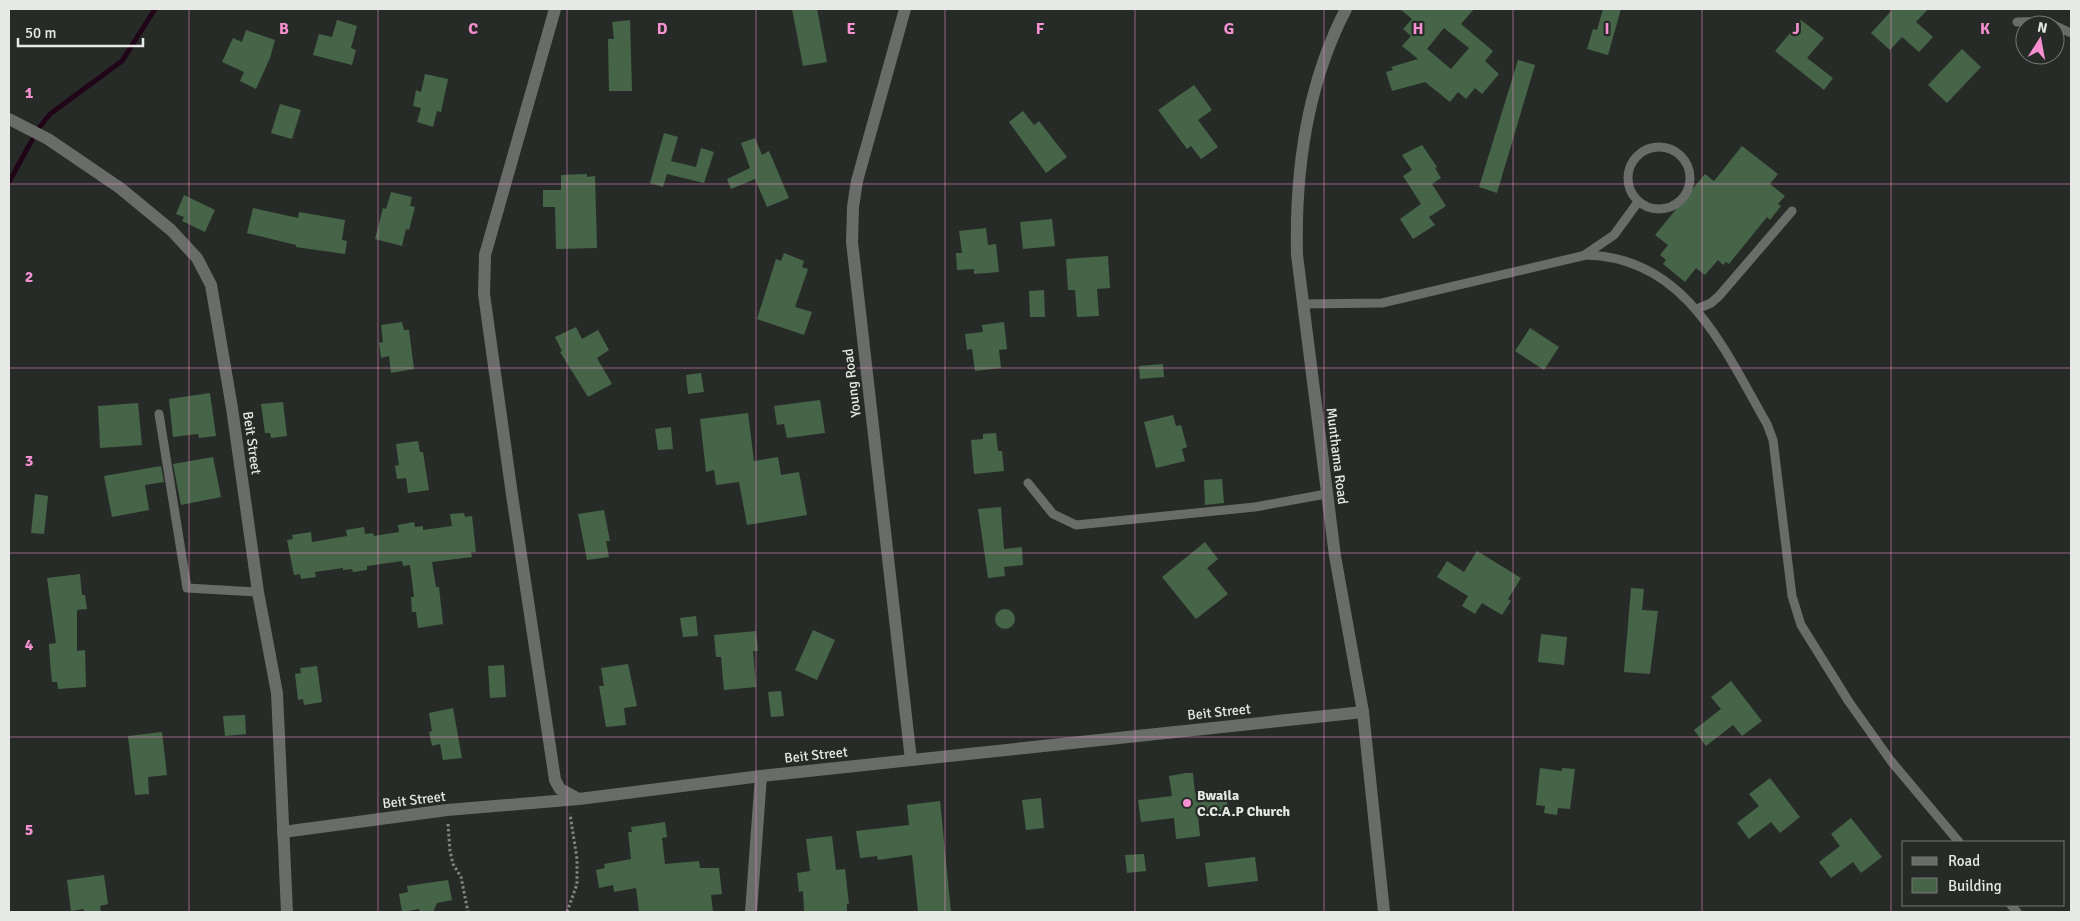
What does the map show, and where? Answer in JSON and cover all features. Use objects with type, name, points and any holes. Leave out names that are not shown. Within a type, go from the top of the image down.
[{"type":"street","points":[[555,9],[484,256],[484,294],[510,485],[555,780],[560,789],[568,795],[579,799]]},
{"type":"street","name":"Young Road","points":[[905,9],[857,181],[853,207],[852,242],[911,760]]},
{"type":"street","name":"Munthama Road","points":[[1346,9],[1327,52],[1314,91],[1305,130],[1296,214],[1302,304],[1326,494],[1363,712],[1384,912]]},
{"type":"street","name":"Beit Street","points":[[9,119],[48,139],[120,188],[171,230],[196,258],[212,285],[232,408],[258,592],[277,693],[283,832],[447,810],[579,799],[761,776],[1363,712]]},
{"type":"street","points":[[751,912],[761,776]]},
{"type":"street","points":[[283,832],[287,912]]},
{"type":"lane","points":[[1656,147],[1665,148],[1679,155],[1685,161],[1690,176],[1687,192],[1682,199],[1676,204],[1661,210],[1653,209],[1638,202],[1629,189],[1627,180],[1628,172],[1635,158],[1641,152],[1656,147]]},
{"type":"lane","points":[[1586,255],[1614,235],[1638,202]]},
{"type":"lane","points":[[1697,309],[1711,303],[1719,296],[1792,211]]},
{"type":"lane","points":[[1302,304],[1382,302],[1586,255],[1604,255],[1640,265],[1680,292],[1710,325],[1768,424],[1773,440],[1792,596],[1801,625],[1849,702],[1892,761],[1958,841]]},
{"type":"lane","points":[[159,414],[187,588],[258,592]]},
{"type":"lane","points":[[1028,483],[1053,514],[1076,525],[1254,507],[1326,494]]},
{"type":"path","points":[[567,912],[577,884],[577,859],[569,816],[579,799]]},
{"type":"path","points":[[447,810],[450,851],[460,877],[468,912]]},
{"type":"building","points":[[792,9],[817,9],[827,62],[803,66]]},
{"type":"building","points":[[1400,9],[1474,9],[1461,24],[1493,51],[1485,61],[1499,74],[1482,94],[1475,88],[1466,99],[1458,92],[1450,102],[1425,82],[1392,91],[1386,72],[1393,70],[1391,67],[1418,59],[1402,46],[1411,36],[1403,29],[1412,19]],"holes":[[[1444,28],[1469,48],[1451,69],[1427,49]]]},
{"type":"building","points":[[1603,9],[1621,9],[1608,55],[1587,49],[1593,29],[1597,30]]},
{"type":"building","points":[[1893,9],[1928,9],[1916,22],[1933,37],[1919,52],[1902,37],[1890,50],[1871,33]]},
{"type":"building","points":[[337,20],[357,26],[351,48],[356,50],[352,65],[313,55],[319,34],[332,37]]},
{"type":"building","points":[[630,20],[632,91],[609,91],[608,39],[614,39],[612,22]]},
{"type":"building","points":[[1801,20],[1824,38],[1807,58],[1833,78],[1824,90],[1775,51]]},
{"type":"building","points":[[246,30],[275,40],[270,58],[256,89],[240,81],[244,72],[222,62],[233,38],[242,42]]},
{"type":"building","points":[[1962,49],[1981,67],[1947,103],[1928,85]]},
{"type":"building","points":[[1518,60],[1535,65],[1497,193],[1479,187]]},
{"type":"building","points":[[425,74],[448,79],[441,112],[437,111],[433,127],[417,122],[421,108],[413,106],[416,90],[421,92]]},
{"type":"building","points":[[1194,85],[1212,110],[1198,120],[1218,147],[1201,159],[1191,146],[1187,149],[1158,110]]},
{"type":"building","points":[[280,104],[301,110],[292,139],[271,133]]},
{"type":"building","points":[[1023,111],[1034,125],[1039,121],[1067,157],[1046,173],[1009,122]]},
{"type":"building","points":[[664,133],[678,137],[671,161],[696,167],[701,148],[714,152],[704,183],[667,174],[663,187],[650,183]]},
{"type":"building","points":[[755,138],[762,155],[769,151],[789,198],[767,207],[755,179],[731,189],[727,179],[750,168],[741,143]]},
{"type":"building","points":[[1422,145],[1437,167],[1435,168],[1441,178],[1432,184],[1446,206],[1429,217],[1435,225],[1413,239],[1400,219],[1421,204],[1403,176],[1412,170],[1402,155]]},
{"type":"building","points":[[1742,146],[1778,174],[1770,184],[1785,196],[1778,204],[1781,206],[1770,220],[1767,217],[1729,264],[1726,262],[1723,265],[1718,260],[1705,275],[1696,268],[1685,282],[1663,264],[1666,260],[1660,255],[1668,245],[1655,235],[1705,174],[1714,181]]},
{"type":"building","points":[[587,174],[587,177],[595,176],[597,248],[556,249],[555,207],[543,207],[543,190],[561,190],[561,175]]},
{"type":"building","points":[[391,192],[412,197],[410,206],[415,207],[409,230],[406,229],[402,246],[375,239],[383,208],[386,209]]},
{"type":"building","points":[[184,195],[215,210],[205,232],[182,221],[184,217],[176,214]]},
{"type":"building","points":[[253,208],[298,218],[299,212],[345,220],[342,240],[347,241],[345,254],[296,247],[296,245],[247,233]]},
{"type":"building","points":[[1052,219],[1055,246],[1023,249],[1020,222]]},
{"type":"building","points":[[986,228],[988,245],[996,244],[999,272],[974,274],[974,269],[957,270],[956,253],[962,253],[959,231]]},
{"type":"building","points":[[784,253],[804,261],[802,267],[808,269],[795,307],[812,312],[804,335],[757,319],[776,259],[781,261]]},
{"type":"building","points":[[1108,256],[1110,288],[1097,289],[1099,316],[1077,317],[1075,290],[1068,290],[1066,259]]},
{"type":"building","points":[[1044,290],[1045,317],[1030,317],[1029,291]]},
{"type":"building","points":[[402,322],[404,330],[409,330],[414,369],[391,373],[389,356],[381,358],[379,343],[383,342],[381,325]]},
{"type":"building","points":[[1004,322],[1007,349],[999,350],[1001,368],[975,371],[972,349],[967,350],[965,334],[983,332],[982,325]]},
{"type":"building","points":[[576,327],[582,339],[598,330],[609,350],[597,358],[612,384],[588,397],[560,352],[562,351],[555,337]]},
{"type":"building","points":[[1530,328],[1559,347],[1544,370],[1515,351]]},
{"type":"building","points":[[1163,364],[1164,377],[1140,379],[1139,366]]},
{"type":"building","points":[[701,373],[704,392],[688,394],[686,375]]},
{"type":"building","points":[[210,393],[216,436],[199,438],[198,434],[173,437],[169,399]]},
{"type":"building","points":[[820,400],[825,433],[787,438],[784,424],[777,425],[774,406]]},
{"type":"building","points":[[283,402],[287,436],[271,438],[270,433],[265,433],[261,404]]},
{"type":"building","points":[[138,403],[142,445],[100,448],[98,406]]},
{"type":"building","points":[[748,413],[754,461],[778,457],[781,475],[799,472],[807,515],[747,525],[739,482],[716,485],[714,470],[706,472],[700,419]]},
{"type":"building","points":[[1173,415],[1176,426],[1181,425],[1187,447],[1182,449],[1185,461],[1156,468],[1144,422]]},
{"type":"building","points":[[671,427],[673,449],[658,450],[655,429]]},
{"type":"building","points":[[996,433],[998,451],[1002,451],[1004,471],[974,474],[971,440],[983,439],[983,434]]},
{"type":"building","points":[[418,441],[420,452],[423,452],[429,490],[408,493],[406,478],[397,479],[395,466],[399,465],[396,444]]},
{"type":"building","points":[[213,457],[221,497],[181,505],[173,464]]},
{"type":"building","points":[[161,466],[164,482],[145,485],[149,510],[112,517],[104,476]]},
{"type":"building","points":[[1222,479],[1224,503],[1205,505],[1204,480]]},
{"type":"building","points":[[35,494],[48,496],[44,534],[31,533]]},
{"type":"building","points":[[1001,507],[1004,549],[1022,547],[1023,565],[1004,567],[1005,576],[988,578],[978,509]]},
{"type":"building","points":[[604,510],[610,541],[606,541],[609,557],[587,560],[578,514]]},
{"type":"building","points":[[464,513],[465,517],[472,516],[476,552],[471,552],[472,557],[432,562],[436,587],[439,587],[443,624],[418,628],[416,612],[412,612],[411,597],[414,597],[410,565],[403,566],[402,561],[367,566],[367,570],[353,572],[352,569],[343,570],[343,568],[315,572],[316,577],[301,579],[300,574],[294,575],[287,540],[293,539],[292,535],[311,532],[312,542],[347,536],[346,530],[364,527],[365,534],[373,533],[374,536],[399,532],[398,525],[414,522],[415,527],[423,526],[423,530],[452,526],[450,514]]},
{"type":"building","points":[[1205,542],[1218,559],[1207,568],[1228,594],[1196,619],[1162,577]]},
{"type":"building","points":[[1477,551],[1521,578],[1508,599],[1511,601],[1502,615],[1482,603],[1475,614],[1462,606],[1468,596],[1437,577],[1447,561],[1464,572]]},
{"type":"building","points":[[80,574],[82,595],[85,595],[87,609],[77,610],[77,651],[85,650],[86,687],[58,689],[57,682],[52,682],[50,662],[49,644],[56,643],[47,578]]},
{"type":"building","points":[[1631,588],[1644,589],[1642,610],[1658,611],[1650,674],[1624,672]]},
{"type":"building","points":[[1005,609],[1012,612],[1015,619],[1012,626],[1005,629],[998,626],[995,619],[998,612]]},
{"type":"building","points":[[696,616],[698,636],[683,637],[680,618]]},
{"type":"building","points":[[813,630],[835,640],[817,680],[795,670]]},
{"type":"building","points":[[756,631],[758,651],[753,651],[756,687],[724,690],[721,657],[716,657],[714,635]]},
{"type":"building","points":[[1541,634],[1567,637],[1564,665],[1538,662]]},
{"type":"building","points":[[628,664],[637,706],[624,708],[626,725],[606,727],[599,686],[604,686],[601,668]]},
{"type":"building","points":[[504,665],[506,697],[490,698],[488,666]]},
{"type":"building","points":[[317,666],[322,702],[304,705],[303,699],[298,700],[295,674],[301,673],[300,668]]},
{"type":"building","points":[[1731,681],[1762,721],[1742,736],[1733,725],[1706,746],[1694,730],[1721,709],[1711,697]]},
{"type":"building","points":[[781,691],[784,716],[771,717],[768,692]]},
{"type":"building","points":[[453,708],[462,758],[443,760],[440,744],[432,746],[429,732],[432,731],[429,713]]},
{"type":"building","points":[[245,715],[246,734],[225,736],[223,716]]},
{"type":"building","points":[[162,732],[167,775],[148,777],[149,794],[135,795],[128,736]]},
{"type":"building","points":[[1540,768],[1562,771],[1562,768],[1575,769],[1570,809],[1558,808],[1557,815],[1544,813],[1545,806],[1536,805]]},
{"type":"building","name":"Bwaila C.C.A.P Church","points":[[1193,773],[1195,793],[1226,790],[1228,813],[1198,816],[1200,836],[1176,839],[1174,818],[1141,822],[1138,800],[1172,796],[1169,776]]},
{"type":"building","points":[[1770,778],[1800,817],[1780,833],[1771,822],[1749,839],[1737,823],[1759,806],[1749,794]]},
{"type":"building","points":[[1041,798],[1044,828],[1026,830],[1022,800]]},
{"type":"building","points":[[940,801],[951,912],[918,912],[912,855],[878,860],[877,856],[860,858],[856,831],[909,825],[907,805]]},
{"type":"building","points":[[1851,818],[1882,857],[1861,873],[1853,862],[1831,878],[1819,862],[1840,846],[1831,834]]},
{"type":"building","points":[[665,822],[667,837],[662,838],[665,864],[699,861],[700,868],[719,868],[722,894],[711,895],[713,912],[639,912],[636,888],[614,892],[613,885],[599,888],[596,870],[605,868],[604,864],[631,859],[628,832],[632,832],[631,827]]},
{"type":"building","points":[[832,836],[836,870],[845,869],[849,904],[847,904],[847,912],[804,912],[803,891],[799,892],[797,873],[810,871],[806,839]]},
{"type":"building","points":[[1144,854],[1146,871],[1127,873],[1125,855]]},
{"type":"building","points":[[1255,857],[1258,881],[1208,887],[1205,863]]},
{"type":"building","points":[[104,875],[108,904],[100,906],[101,912],[84,912],[84,909],[71,911],[67,880]]},
{"type":"building","points":[[448,880],[452,900],[437,903],[433,912],[420,912],[419,909],[402,912],[399,894],[408,892],[407,886]]},
{"type":"waterway","points":[[39,128],[50,114],[122,61],[155,9]]},
{"type":"waterway","points":[[9,182],[32,140]]},
{"type":"place","name":"Bwaila C.C.A.P Church","points":[[1187,803]]}]
